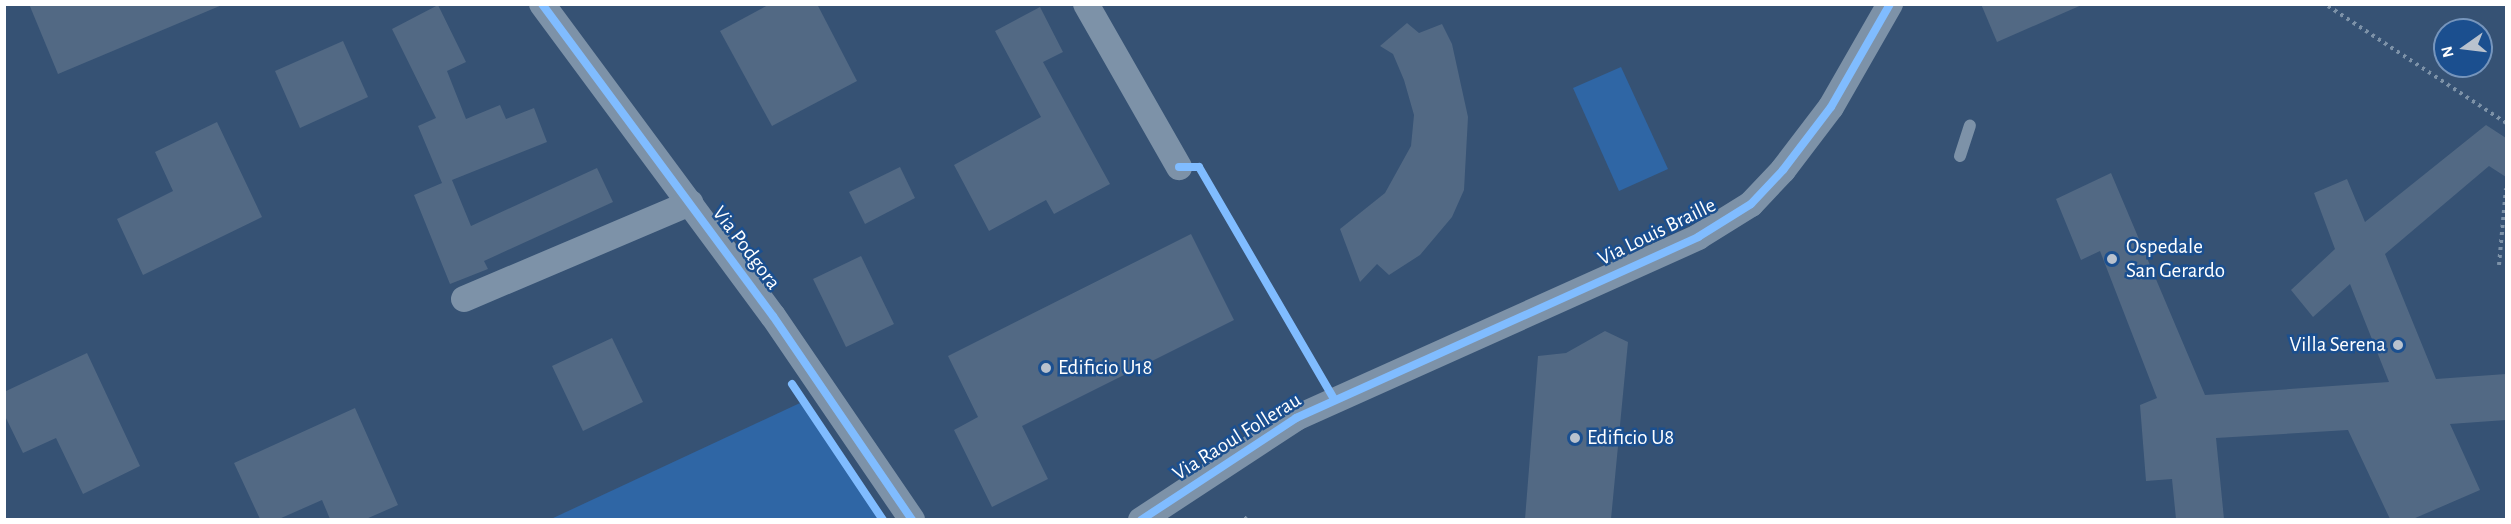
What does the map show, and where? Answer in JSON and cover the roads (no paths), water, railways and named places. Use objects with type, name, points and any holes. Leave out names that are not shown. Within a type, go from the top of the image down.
[{"type":"street","name":"Via Podgora","points":[[542,4],[774,316],[912,519]]},
{"type":"street","points":[[1086,4],[1179,167]]},
{"type":"street","name":"Via Louis Braille","points":[[1421,361],[1698,237],[1751,204],[1783,171],[1832,106],[1890,4]]},
{"type":"street","name":"Via Podgora","points":[[464,299],[690,203]]},
{"type":"street","name":"Via Raoul Follerau","points":[[1141,519],[1296,418],[1421,361]]},
{"type":"lane","points":[[1960,156],[1970,126]]},
{"type":"place","name":"Ospedale San Gerardo","points":[[2112,259]]},
{"type":"place","name":"Villa Serena","points":[[2398,345]]},
{"type":"place","name":"Edificio U18","points":[[1046,368]]},
{"type":"place","name":"Edificio U8","points":[[1575,438]]}]
